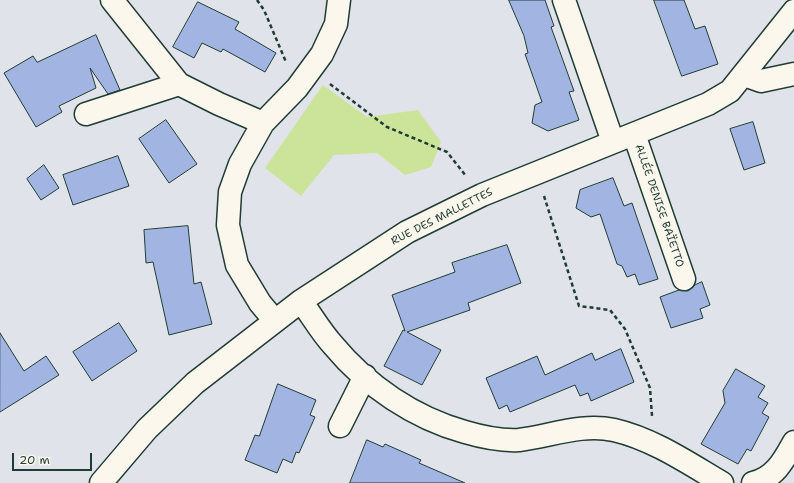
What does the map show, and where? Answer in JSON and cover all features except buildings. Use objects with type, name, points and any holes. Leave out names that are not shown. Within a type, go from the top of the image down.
[{"type":"street","points":[[112,0],[179,84],[219,104],[263,123]]},
{"type":"street","points":[[275,321],[260,303],[237,265],[228,225],[230,192],[240,164],[263,123],[297,88],[322,54],[336,24],[339,0]]},
{"type":"street","points":[[564,0],[613,142]]},
{"type":"street","name":"RUE DES MALLETTES","points":[[101,483],[147,429],[195,383],[301,301],[407,232],[482,194],[708,104],[730,91],[794,11]]},
{"type":"street","points":[[744,75],[761,81],[794,74]]},
{"type":"street","points":[[86,114],[179,84]]},
{"type":"street","name":"ALLÉE DENISE BAÏETTO","points":[[634,134],[684,279]]},
{"type":"street","points":[[301,301],[333,345],[365,376],[395,401],[440,425],[486,438],[517,440],[588,427],[614,430],[655,444],[717,482]]},
{"type":"street","points":[[340,426],[365,376]]},
{"type":"street","points":[[753,483],[784,476],[794,442]]},
{"type":"path","points":[[257,0],[264,10],[297,88]]},
{"type":"path","points":[[310,69],[387,127],[447,152],[482,194]]},
{"type":"path","points":[[536,173],[579,306],[610,310],[625,329],[650,388],[655,444]]},
{"type":"green space","points":[[323,85],[367,117],[418,110],[441,142],[431,167],[405,175],[377,153],[334,155],[301,196],[265,168]]}]
